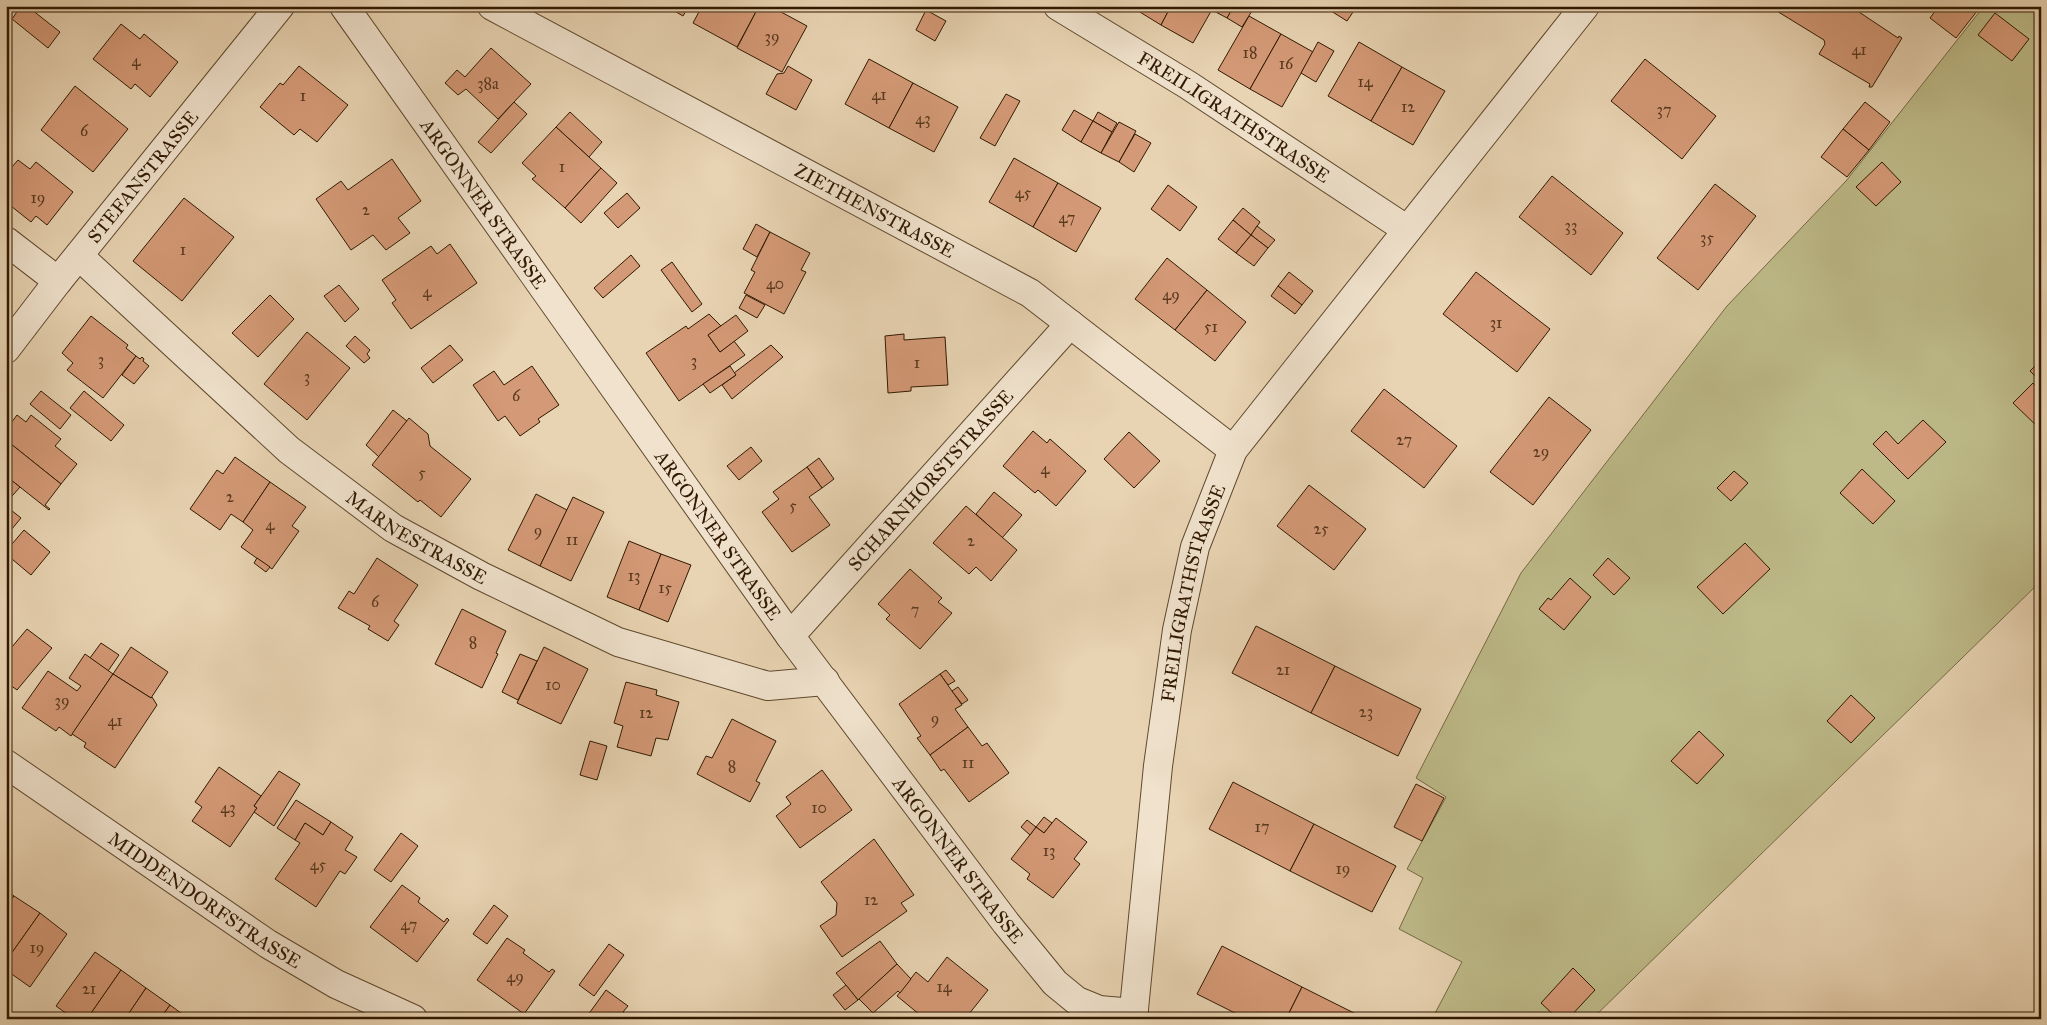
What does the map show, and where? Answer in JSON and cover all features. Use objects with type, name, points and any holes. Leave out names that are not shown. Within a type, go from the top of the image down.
[{"type":"street","name":"STEFANSTRASSE","points":[[6,349],[58,281],[280,6]]},
{"type":"street","name":"ARGONNER STRASSE","points":[[344,6],[790,636],[1006,922],[1055,983],[1077,1001],[1099,1010],[1133,1016]]},
{"type":"street","name":"ZIETHENSTRASSE","points":[[492,6],[1030,293],[1233,450]]},
{"type":"street","name":"FREILIGRATHSTRASSE","points":[[1058,6],[1188,85],[1406,229]]},
{"type":"street","name":"FREILIGRATHSTRASSE","points":[[1133,1016],[1158,766],[1177,630],[1195,547],[1233,450],[1406,229],[1585,6]]},
{"type":"street","points":[[6,241],[58,281]]},
{"type":"street","name":"MARNESTRASSE","points":[[79,256],[289,450],[393,528],[481,576],[618,642],[768,686],[825,682]]},
{"type":"street","name":"SCHARNHORSTSTRASSE","points":[[790,636],[1070,324]]},
{"type":"street","name":"MIDDENDORFSTRASSE","points":[[6,764],[268,944],[336,984],[413,1019]]},
{"type":"shaded area","points":[[1984,6],[2041,6],[2041,581],[1592,1019],[1432,1019],[1462,962],[1399,929],[1423,878],[1407,869],[1446,797],[1416,778],[1521,573],[1727,306],[1846,181]]},
{"type":"building","points":[[21,6],[27,6],[60,32],[48,48],[12,19]]},
{"type":"building","points":[[666,6],[689,6],[683,16]]},
{"type":"building","points":[[702,6],[759,6],[737,47],[693,23]]},
{"type":"building","points":[[759,6],[770,6],[807,26],[782,72],[737,48]]},
{"type":"building","points":[[1130,6],[1171,6],[1161,25]]},
{"type":"building","points":[[1171,6],[1214,6],[1193,43],[1161,25]]},
{"type":"building","points":[[1214,6],[1234,6],[1227,18],[1212,10]]},
{"type":"building","points":[[1234,6],[1255,6],[1242,27],[1227,18]]},
{"type":"building","points":[[1335,6],[1351,6],[1355,9],[1347,21],[1331,11]]},
{"type":"building","points":[[1769,6],[1784,6],[1780,13]]},
{"type":"building","points":[[1784,6],[1850,6],[1898,38],[1899,36],[1902,38],[1872,87],[1869,87],[1870,84],[1819,54],[1825,44],[1824,40],[1780,13]]},
{"type":"building","points":[[1939,6],[1981,6],[1956,38],[1930,18]]},
{"type":"building","points":[[926,10],[946,21],[935,41],[916,30]]},
{"type":"building","points":[[1995,13],[2029,39],[2012,61],[1978,35]]},
{"type":"building","points":[[1249,16],[1281,34],[1250,89],[1218,70]]},
{"type":"building","points":[[121,24],[140,39],[144,34],[178,62],[150,97],[135,84],[131,89],[93,59]]},
{"type":"building","points":[[1281,34],[1313,52],[1282,107],[1250,89]]},
{"type":"building","points":[[1318,42],[1334,51],[1316,82],[1301,73]]},
{"type":"building","points":[[1359,42],[1402,67],[1371,121],[1328,96]]},
{"type":"building","points":[[491,48],[531,84],[498,119],[466,89],[458,95],[445,83],[457,70],[465,77]]},
{"type":"building","points":[[869,59],[913,83],[889,128],[845,104]]},
{"type":"building","points":[[1645,59],[1716,116],[1682,159],[1611,101]]},
{"type":"building","points":[[299,66],[348,105],[317,142],[300,129],[294,135],[260,107],[280,83],[283,85]]},
{"type":"building","points":[[788,66],[812,80],[796,110],[766,94],[777,74],[784,73]]},
{"type":"building","points":[[1402,67],[1445,91],[1413,145],[1371,121]]},
{"type":"building","points":[[913,83],[958,107],[934,152],[889,128]]},
{"type":"building","points":[[75,86],[128,129],[93,172],[41,130]]},
{"type":"building","points":[[1006,94],[1020,101],[995,146],[980,138]]},
{"type":"building","points":[[514,102],[527,114],[491,153],[478,142]]},
{"type":"building","points":[[1865,102],[1890,122],[1869,150],[1843,129]]},
{"type":"building","points":[[1074,110],[1093,121],[1081,142],[1062,130]]},
{"type":"building","points":[[570,112],[602,142],[589,157],[556,127]]},
{"type":"building","points":[[1098,112],[1117,123],[1112,132],[1093,121]]},
{"type":"building","points":[[1093,121],[1112,132],[1101,153],[1081,142]]},
{"type":"building","points":[[1119,122],[1136,131],[1119,162],[1101,153]]},
{"type":"building","points":[[556,127],[601,168],[565,208],[532,179],[536,176],[522,163]]},
{"type":"building","points":[[1843,129],[1869,150],[1847,177],[1821,157]]},
{"type":"building","points":[[1135,134],[1151,143],[1134,172],[1119,162]]},
{"type":"building","points":[[1014,158],[1058,183],[1033,227],[989,202]]},
{"type":"building","points":[[392,159],[421,201],[398,218],[410,233],[386,250],[373,235],[351,250],[316,199],[341,181],[348,190]]},
{"type":"building","points":[[18,160],[30,169],[36,162],[73,192],[47,225],[36,216],[31,222],[6,202],[6,174]]},
{"type":"building","points":[[1882,162],[1901,182],[1876,206],[1856,187]]},
{"type":"building","points":[[601,168],[617,183],[581,223],[565,208]]},
{"type":"building","points":[[1552,176],[1623,233],[1591,275],[1519,217]]},
{"type":"building","points":[[1058,183],[1101,208],[1076,252],[1033,227]]},
{"type":"building","points":[[1715,184],[1756,216],[1698,290],[1657,258]]},
{"type":"building","points":[[1168,185],[1197,207],[1180,231],[1151,209]]},
{"type":"building","points":[[627,193],[640,208],[618,228],[604,213]]},
{"type":"building","points":[[184,198],[234,237],[182,301],[133,261]]},
{"type":"building","points":[[1243,208],[1260,222],[1251,235],[1233,220]]},
{"type":"building","points":[[1233,220],[1251,235],[1236,253],[1218,239]]},
{"type":"building","points":[[756,224],[770,232],[757,257],[743,249]]},
{"type":"building","points":[[1257,226],[1275,240],[1268,248],[1251,235]]},
{"type":"building","points":[[770,232],[810,253],[801,270],[806,272],[784,314],[744,293],[755,272],[751,270]]},
{"type":"building","points":[[1251,235],[1268,248],[1254,266],[1236,253]]},
{"type":"building","points":[[450,244],[477,283],[411,329],[392,303],[396,300],[382,280],[431,246],[437,254]]},
{"type":"building","points":[[631,255],[640,266],[603,298],[594,288]]},
{"type":"building","points":[[1167,258],[1207,290],[1175,330],[1135,299]]},
{"type":"building","points":[[672,262],[702,304],[692,312],[661,270]]},
{"type":"building","points":[[1289,272],[1313,291],[1302,305],[1278,286]]},
{"type":"building","points":[[1476,272],[1550,329],[1517,372],[1443,314]]},
{"type":"building","points":[[339,285],[359,309],[345,322],[324,296]]},
{"type":"building","points":[[1278,286],[1302,305],[1295,314],[1271,296]]},
{"type":"building","points":[[1207,290],[1246,322],[1215,361],[1175,330]]},
{"type":"building","points":[[270,295],[294,319],[258,357],[232,333]]},
{"type":"building","points":[[746,295],[765,305],[757,318],[739,308]]},
{"type":"building","points":[[709,314],[721,326],[708,335],[720,352],[734,341],[745,355],[679,401],[646,353],[686,326],[688,329]]},
{"type":"building","points":[[736,315],[748,331],[720,352],[708,335]]},
{"type":"building","points":[[91,316],[128,345],[126,348],[136,356],[103,398],[67,370],[73,363],[62,353]]},
{"type":"building","points":[[307,332],[350,368],[307,420],[264,384]]},
{"type":"building","points":[[904,334],[904,340],[945,337],[948,385],[911,387],[911,391],[888,393],[885,336]]},
{"type":"building","points":[[355,336],[370,350],[367,354],[370,358],[364,363],[346,346]]},
{"type":"building","points":[[450,345],[463,360],[433,383],[421,368]]},
{"type":"building","points":[[771,345],[783,357],[732,399],[722,385],[736,375],[734,373]]},
{"type":"building","points":[[136,356],[140,359],[142,357],[143,361],[149,366],[134,384],[122,375]]},
{"type":"building","points":[[2041,360],[2041,382],[2030,371]]},
{"type":"building","points":[[532,366],[559,405],[538,419],[540,422],[520,436],[505,416],[498,421],[473,385],[494,371],[504,385]]},
{"type":"building","points":[[730,366],[736,375],[710,393],[703,384]]},
{"type":"building","points":[[2033,383],[2041,391],[2041,430],[2013,403]]},
{"type":"building","points":[[1384,389],[1457,446],[1424,488],[1351,431]]},
{"type":"building","points":[[41,391],[71,415],[60,429],[30,404]]},
{"type":"building","points":[[84,391],[124,425],[111,441],[70,408]]},
{"type":"building","points":[[1549,397],[1591,430],[1533,505],[1490,472]]},
{"type":"building","points":[[393,410],[407,421],[379,457],[366,445]]},
{"type":"building","points":[[17,415],[26,422],[31,415],[61,439],[55,446],[77,464],[61,484],[6,440],[6,430]]},
{"type":"building","points":[[409,418],[428,434],[430,446],[471,479],[441,517],[420,500],[418,502],[372,465]]},
{"type":"building","points":[[1923,420],[1946,442],[1908,479],[1873,444],[1886,431],[1898,444]]},
{"type":"building","points":[[1033,431],[1047,443],[1050,439],[1086,471],[1056,506],[1038,490],[1035,493],[1003,466]]},
{"type":"building","points":[[1129,432],[1160,461],[1134,488],[1104,459]]},
{"type":"building","points":[[6,440],[61,484],[45,505],[49,510],[6,476]]},
{"type":"building","points":[[751,447],[762,461],[739,480],[727,466]]},
{"type":"building","points":[[235,457],[270,482],[243,522],[231,514],[220,530],[190,509],[217,470],[223,474]]},
{"type":"building","points":[[819,458],[834,479],[822,488],[807,467]]},
{"type":"building","points":[[807,467],[822,488],[809,497],[830,525],[792,552],[762,512],[779,499],[773,492]]},
{"type":"building","points":[[1862,469],[1895,501],[1873,524],[1840,493]]},
{"type":"building","points":[[1734,471],[1748,483],[1731,501],[1717,488]]},
{"type":"building","points":[[6,476],[20,487],[6,503]]},
{"type":"building","points":[[270,482],[306,507],[292,526],[299,531],[272,569],[241,547],[253,530],[243,522]]},
{"type":"building","points":[[1309,485],[1366,529],[1334,570],[1277,526]]},
{"type":"building","points":[[994,492],[1022,515],[1002,538],[976,514]]},
{"type":"building","points":[[536,494],[567,510],[540,566],[508,550]]},
{"type":"building","points":[[573,497],[604,512],[571,581],[540,566]]},
{"type":"building","points":[[6,506],[21,518],[6,536]]},
{"type":"building","points":[[966,506],[1017,550],[991,581],[976,567],[969,574],[933,543]]},
{"type":"building","points":[[24,530],[50,552],[31,575],[6,554],[6,551]]},
{"type":"building","points":[[629,541],[661,554],[639,610],[607,597]]},
{"type":"building","points":[[1745,543],[1770,569],[1723,614],[1697,587]]},
{"type":"building","points":[[661,554],[691,565],[668,622],[639,610]]},
{"type":"building","points":[[257,558],[270,567],[266,572],[254,563]]},
{"type":"building","points":[[377,558],[418,585],[394,621],[399,625],[388,641],[368,629],[370,626],[338,608],[349,591],[354,594]]},
{"type":"building","points":[[1608,558],[1630,578],[1614,595],[1593,575]]},
{"type":"building","points":[[910,569],[942,598],[938,602],[952,613],[920,649],[886,619],[890,615],[878,604]]},
{"type":"building","points":[[1570,578],[1591,597],[1564,630],[1539,609],[1548,598],[1551,600]]},
{"type":"building","points":[[462,609],[506,631],[496,653],[498,654],[482,688],[435,664]]},
{"type":"building","points":[[1256,626],[1335,666],[1311,713],[1232,673]]},
{"type":"building","points":[[27,629],[52,648],[17,690],[6,682],[6,654]]},
{"type":"building","points":[[101,643],[119,655],[108,671],[90,658]]},
{"type":"building","points":[[131,647],[168,672],[151,698],[113,674]]},
{"type":"building","points":[[544,647],[588,669],[561,724],[517,703]]},
{"type":"building","points":[[85,654],[113,674],[71,736],[59,727],[56,731],[22,708],[48,671],[77,691],[81,686],[69,678]]},
{"type":"building","points":[[520,654],[537,661],[518,700],[502,692]]},
{"type":"building","points":[[1335,666],[1421,709],[1398,756],[1311,713]]},
{"type":"building","points":[[946,670],[955,681],[948,685],[940,674]]},
{"type":"building","points":[[113,674],[152,697],[157,705],[115,768],[84,747],[86,743],[72,734]]},
{"type":"building","points":[[940,674],[962,705],[955,709],[968,727],[930,755],[917,738],[921,736],[899,704]]},
{"type":"building","points":[[626,682],[657,690],[656,695],[679,702],[668,740],[656,738],[651,756],[617,747],[623,726],[614,723]]},
{"type":"building","points":[[958,687],[968,700],[962,704],[952,691]]},
{"type":"building","points":[[1851,695],[1875,718],[1851,743],[1827,721]]},
{"type":"building","points":[[732,719],[776,741],[756,781],[760,783],[750,802],[697,774],[706,756],[712,758]]},
{"type":"building","points":[[968,727],[982,746],[987,743],[1009,773],[969,802],[944,769],[941,771],[930,755]]},
{"type":"building","points":[[1699,731],[1724,755],[1697,784],[1671,761]]},
{"type":"building","points":[[590,741],[607,746],[597,780],[580,775]]},
{"type":"building","points":[[219,767],[261,796],[254,806],[257,808],[230,847],[192,821],[202,807],[195,802]]},
{"type":"building","points":[[822,770],[852,810],[800,848],[776,816],[791,804],[786,797]]},
{"type":"building","points":[[279,771],[300,784],[274,826],[254,812],[257,808],[254,806]]},
{"type":"building","points":[[1233,782],[1314,824],[1290,871],[1209,829]]},
{"type":"building","points":[[1416,784],[1444,798],[1422,841],[1394,827]]},
{"type":"building","points":[[296,800],[331,822],[323,835],[305,823],[295,840],[277,828]]},
{"type":"building","points":[[1044,817],[1052,823],[1044,833],[1036,827]]},
{"type":"building","points":[[1056,818],[1087,842],[1074,859],[1080,864],[1053,898],[1027,879],[1030,874],[1011,859],[1036,827],[1044,833]]},
{"type":"building","points":[[1027,820],[1036,827],[1030,835],[1021,827]]},
{"type":"building","points":[[331,822],[353,837],[345,850],[357,857],[345,874],[340,871],[316,907],[275,879],[300,843],[295,840],[305,823],[323,835]]},
{"type":"building","points":[[1314,824],[1396,866],[1372,912],[1290,871]]},
{"type":"building","points":[[401,833],[418,846],[391,882],[374,870]]},
{"type":"building","points":[[874,839],[914,895],[901,903],[907,911],[842,957],[820,926],[836,915],[837,903],[821,882]]},
{"type":"building","points":[[402,885],[420,898],[418,902],[444,922],[447,918],[449,920],[417,962],[370,927]]},
{"type":"building","points":[[6,890],[14,896],[6,907]]},
{"type":"building","points":[[14,896],[40,913],[6,961],[6,907]]},
{"type":"building","points":[[494,905],[508,916],[487,944],[473,934]]},
{"type":"building","points":[[40,913],[67,934],[30,987],[6,970],[6,961]]},
{"type":"building","points":[[507,938],[525,950],[523,953],[549,972],[552,969],[555,971],[524,1014],[477,980]]},
{"type":"building","points":[[880,941],[897,964],[858,1000],[836,973]]},
{"type":"building","points":[[609,944],[624,955],[594,996],[579,985]]},
{"type":"building","points":[[1222,946],[1302,987],[1286,1019],[1247,1019],[1197,994]]},
{"type":"building","points":[[95,952],[121,970],[87,1019],[74,1019],[56,1006]]},
{"type":"building","points":[[947,957],[988,990],[965,1019],[925,1019],[897,996],[916,972],[928,982]]},
{"type":"building","points":[[897,964],[911,979],[900,993],[898,991],[873,1013],[859,999]]},
{"type":"building","points":[[1573,968],[1595,990],[1568,1019],[1558,1019],[1541,1003]]},
{"type":"building","points":[[121,970],[146,988],[125,1019],[87,1019]]},
{"type":"building","points":[[846,985],[858,1000],[845,1010],[833,995]]},
{"type":"building","points":[[1302,987],[1366,1019],[1286,1019]]},
{"type":"building","points":[[146,988],[170,1005],[160,1019],[125,1019]]},
{"type":"building","points":[[606,990],[628,1006],[623,1012],[631,1019],[585,1019]]},
{"type":"building","points":[[170,1005],[189,1019],[160,1019]]}]
